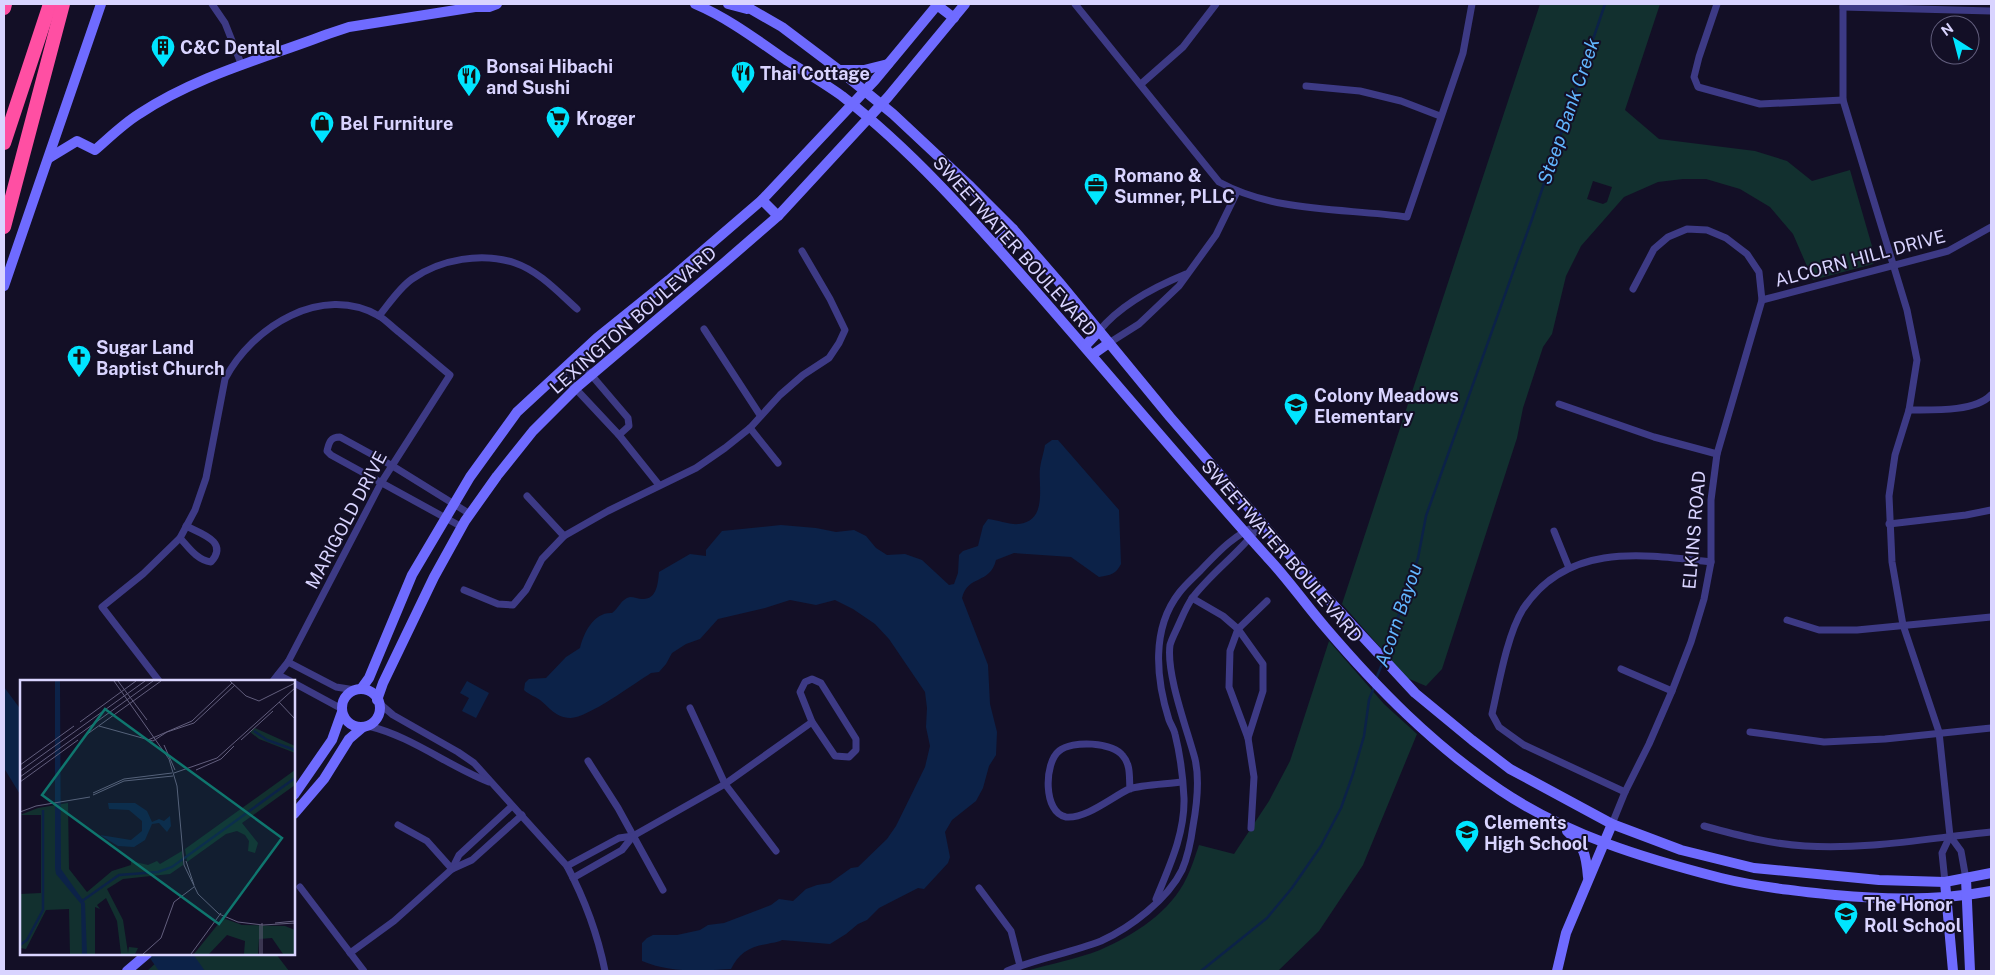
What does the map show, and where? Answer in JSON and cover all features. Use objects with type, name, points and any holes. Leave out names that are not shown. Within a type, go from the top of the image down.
[{"type":"highway","points":[[4,8],[5,4]]},
{"type":"highway","points":[[4,143],[50,4]]},
{"type":"highway","points":[[4,227],[63,4]]},
{"type":"main road","points":[[4,286],[102,4]]},
{"type":"main road","points":[[49,158],[77,141],[95,150],[122,126],[158,102],[201,81],[348,27],[477,5],[488,7],[497,4]]},
{"type":"main road","name":"SWEETWATER BOULEVARD","points":[[695,4],[712,7],[739,28],[840,95],[943,187],[1085,346],[1243,531],[1268,557],[1326,629],[1406,715],[1450,754],[1494,785],[1559,824],[1603,843],[1682,868],[1742,883],[1884,899],[1947,898],[1991,891]]},
{"type":"main road","points":[[728,4],[760,14]]},
{"type":"main road","name":"SWEETWATER BOULEVARD","points":[[742,4],[782,27],[840,70],[882,105],[971,187],[1013,229],[1170,417],[1352,625],[1415,692],[1510,769],[1612,824],[1681,850],[1754,868],[1879,880],[1945,882],[1991,873]]},
{"type":"main road","points":[[937,4],[954,18]]},
{"type":"main road","name":"LEXINGTON BOULEVARD","points":[[358,690],[368,678],[412,575],[470,477],[517,412],[597,338],[669,280],[762,200],[865,91],[937,4]]},
{"type":"main road","name":"LEXINGTON BOULEVARD","points":[[378,702],[383,683],[430,586],[462,527],[496,476],[533,431],[576,388],[778,216],[882,105],[966,4]]},
{"type":"main road","points":[[840,70],[864,70],[888,64]]},
{"type":"main road","points":[[762,200],[778,216]]},
{"type":"main road","points":[[996,245],[1013,229]]},
{"type":"main road","points":[[1085,346],[1099,331]]},
{"type":"main road","points":[[1092,355],[1109,343]]},
{"type":"main road","points":[[295,794],[332,740],[347,695],[358,690],[370,692],[378,702],[377,717],[349,739],[324,779],[295,813]]},
{"type":"main road","points":[[342,711],[350,724],[365,726]]},
{"type":"main road","points":[[1559,824],[1583,848],[1588,880]]},
{"type":"main road","name":"ELKINS ROAD","points":[[1557,971],[1566,933],[1612,824]]},
{"type":"main road","points":[[1966,878],[1970,971]]},
{"type":"main road","points":[[1945,882],[1953,971]]},
{"type":"main road","points":[[127,971],[146,955]]},
{"type":"street","points":[[214,4],[231,36],[242,66]]},
{"type":"street","points":[[1075,4],[1219,182],[1237,192],[1293,206],[1374,212],[1407,217],[1463,53],[1472,4]]},
{"type":"street","points":[[1141,84],[1183,47],[1216,4]]},
{"type":"street","points":[[1717,4],[1694,77],[1698,87],[1760,104],[1843,100]]},
{"type":"street","points":[[1945,882],[1942,853],[1950,836],[1939,732],[1903,625],[1892,562],[1889,524],[1895,455],[1910,410],[1917,360],[1907,310],[1843,100],[1843,5],[1991,11]]},
{"type":"street","points":[[1306,86],[1360,91],[1402,101],[1440,116]]},
{"type":"street","points":[[1109,343],[1139,324],[1179,286],[1216,235],[1237,192]]},
{"type":"street","name":"ALCORN HILL DRIVE","points":[[1762,300],[1948,251],[1966,243],[1991,227]]},
{"type":"street","name":"ELKINS ROAD","points":[[1612,824],[1672,691],[1691,642],[1704,599],[1710,562],[1711,500],[1717,454],[1762,300],[1760,272],[1747,254],[1726,238],[1707,230],[1687,229],[1668,237],[1654,250],[1633,289]]},
{"type":"street","points":[[464,590],[498,604],[513,605],[526,590],[542,559],[564,536],[659,485],[696,468],[750,428],[760,415],[803,375],[829,358],[845,330],[830,299],[802,251]]},
{"type":"street","points":[[159,680],[102,607],[143,574],[180,538],[194,510],[206,478],[225,379],[232,366],[253,340],[281,320],[319,306],[342,305],[379,316],[411,280],[426,271],[439,265],[484,257],[517,263],[550,284],[577,309]]},
{"type":"street","points":[[1099,331],[1106,322],[1136,299],[1165,282],[1186,274]]},
{"type":"street","name":"MARIGOLD DRIVE","points":[[276,678],[288,662],[391,465],[450,375],[379,316]]},
{"type":"street","points":[[704,329],[760,415]]},
{"type":"street","points":[[576,357],[628,418],[629,426],[619,435]]},
{"type":"street","points":[[560,372],[619,435],[659,485]]},
{"type":"street","points":[[1910,410],[1941,410],[1968,406],[1987,399],[1991,395]]},
{"type":"street","points":[[1559,404],[1654,438],[1717,454]]},
{"type":"street","points":[[750,428],[778,463]]},
{"type":"street","points":[[462,527],[331,455],[327,451],[329,442],[335,437],[340,436],[470,514]]},
{"type":"street","points":[[527,496],[564,536]]},
{"type":"street","points":[[1889,524],[1966,515],[1991,510]]},
{"type":"street","points":[[1154,904],[1177,846],[1183,812],[1181,765],[1175,733],[1169,720],[1161,684],[1158,649],[1162,628],[1168,611],[1179,593],[1214,556],[1243,531],[1262,523]]},
{"type":"street","points":[[1007,971],[1103,939],[1135,921],[1172,886],[1182,870],[1190,849],[1198,784],[1195,761],[1169,663],[1170,643],[1192,598],[1220,567],[1250,539],[1262,523]]},
{"type":"street","points":[[180,538],[197,557],[204,561],[211,562],[217,555],[218,548],[212,539],[186,526]]},
{"type":"street","points":[[1554,531],[1569,568]]},
{"type":"street","points":[[1625,792],[1524,746],[1500,726],[1492,714],[1511,637],[1523,609],[1546,583],[1569,568],[1603,556],[1647,554],[1710,562]]},
{"type":"street","points":[[1192,598],[1223,616],[1238,629],[1264,664],[1263,691],[1248,738]]},
{"type":"street","points":[[1251,828],[1254,777],[1248,738],[1230,688],[1230,651],[1238,629],[1267,601]]},
{"type":"street","points":[[1787,620],[1819,630],[1857,630],[1991,617]]},
{"type":"street","points":[[288,662],[336,687],[358,690]]},
{"type":"street","points":[[1621,669],[1672,691]]},
{"type":"street","points":[[812,678],[821,683],[856,739],[856,750],[849,757],[835,756],[812,722],[800,692],[805,682],[812,678]]},
{"type":"street","points":[[295,684],[342,711]]},
{"type":"street","points":[[378,702],[393,715],[474,763],[567,866],[574,878],[602,952],[605,971]]},
{"type":"street","points":[[690,708],[725,784],[776,851]]},
{"type":"street","points":[[1169,720],[1183,717]]},
{"type":"street","points":[[567,866],[619,838],[633,836],[725,784],[812,722]]},
{"type":"street","points":[[365,726],[385,729],[466,773],[490,782]]},
{"type":"street","points":[[1750,732],[1824,742],[1884,739],[1991,728]]},
{"type":"street","points":[[1130,789],[1128,764],[1118,751],[1108,746],[1069,746],[1059,751],[1053,758],[1048,773],[1050,800],[1058,813],[1066,816],[1077,816],[1130,789],[1182,782]]},
{"type":"street","points":[[588,761],[618,808],[663,890]]},
{"type":"street","points":[[452,869],[459,855],[512,806]]},
{"type":"street","points":[[350,953],[394,921],[452,869],[472,860],[522,815]]},
{"type":"street","points":[[398,825],[427,841],[452,869]]},
{"type":"street","points":[[1704,826],[1776,843],[1805,846],[1869,845],[1991,832]]},
{"type":"street","points":[[574,878],[622,850],[633,836]]},
{"type":"street","points":[[1950,836],[1962,851],[1966,878]]},
{"type":"street","points":[[1177,846],[1190,849]]},
{"type":"street","points":[[300,887],[364,971]]},
{"type":"street","points":[[979,888],[1011,931],[1020,966]]},
{"type":"green space","points":[[1540,4],[1660,4],[1625,110],[1659,139],[1755,151],[1787,161],[1812,181],[1850,170],[1876,260],[1873,264],[1813,280],[1793,234],[1770,207],[1740,189],[1706,179],[1658,182],[1624,197],[1581,246],[1566,276],[1552,334],[1543,347],[1523,408],[1517,438],[1442,669],[1426,686],[1407,678],[1342,604]],"holes":[[[1593,181],[1612,187],[1607,202],[1603,204],[1587,199]]]},
{"type":"green space","points":[[1329,641],[1384,704],[1417,734],[1363,865],[1319,931],[1278,971],[1026,971],[1100,950],[1138,930],[1161,912],[1180,890],[1189,873],[1199,845],[1234,854],[1269,801],[1290,761]]},
{"type":"green space","points":[[165,955],[277,955],[289,971],[147,971]]},
{"type":"water","points":[[1052,440],[1058,440],[1119,510],[1121,564],[1113,574],[1099,577],[1071,557],[1014,553],[996,560],[989,573],[969,585],[965,591],[962,598],[988,665],[990,704],[997,732],[996,755],[989,766],[983,788],[976,801],[952,820],[945,832],[950,857],[948,863],[924,889],[918,888],[879,908],[867,920],[858,924],[830,944],[782,940],[761,945],[741,955],[731,969],[697,971],[664,968],[642,961],[642,943],[653,935],[677,935],[700,930],[708,925],[724,923],[771,905],[779,899],[793,901],[806,889],[830,883],[851,868],[858,867],[887,839],[896,826],[925,767],[930,746],[926,727],[927,708],[925,692],[889,639],[875,624],[853,609],[835,600],[816,605],[790,600],[718,619],[700,639],[686,644],[672,653],[659,672],[651,673],[598,707],[577,717],[570,718],[557,714],[524,690],[525,683],[529,679],[546,678],[566,657],[580,648],[587,630],[595,619],[612,613],[627,598],[647,599],[651,597],[656,590],[659,572],[690,554],[706,556],[706,550],[722,531],[781,525],[836,532],[854,530],[866,536],[876,548],[887,555],[905,554],[922,560],[949,585],[954,584],[958,573],[959,555],[963,551],[978,546],[983,526],[988,519],[1019,524],[1028,521],[1034,516],[1040,502],[1040,468],[1045,445]]},
{"type":"water","points":[[467,681],[489,693],[476,718],[462,711],[469,698],[460,693]]},
{"type":"water","points":[[4,687],[20,709],[20,794],[4,768]]},
{"type":"water","points":[[148,955],[194,955],[205,971],[159,971]]},
{"type":"waterway","name":"Acorn Bayou","points":[[1385,656],[1418,558],[1426,516],[1532,219],[1605,4]]},
{"type":"waterway","name":"Acorn Bayou","points":[[1376,679],[1382,664]]},
{"type":"waterway","name":"Acorn Bayou","points":[[1201,971],[1267,918],[1292,888],[1321,846],[1341,808],[1353,774],[1364,736],[1369,700],[1374,687]]},
{"type":"place","name":"C&C Dental","points":[[163,68]]},
{"type":"place","name":"Thai Cottage","points":[[743,94]]},
{"type":"place","name":"Bonsai Hibachi and Sushi","points":[[469,97]]},
{"type":"place","name":"Kroger","points":[[558,139]]},
{"type":"place","name":"Bel Furniture","points":[[322,144]]},
{"type":"place","name":"Romano & Sumner, PLLC","points":[[1096,206]]},
{"type":"place","name":"Sugar Land Baptist Church","points":[[79,378]]},
{"type":"place","name":"Colony Meadows Elementary","points":[[1296,426]]},
{"type":"place","name":"Clements High School","points":[[1467,853]]},
{"type":"place","name":"The Honor Roll School","points":[[1846,935]]},
{"type":"water label","name":"Steep Bank Creek","points":[[1568,111]]}]
